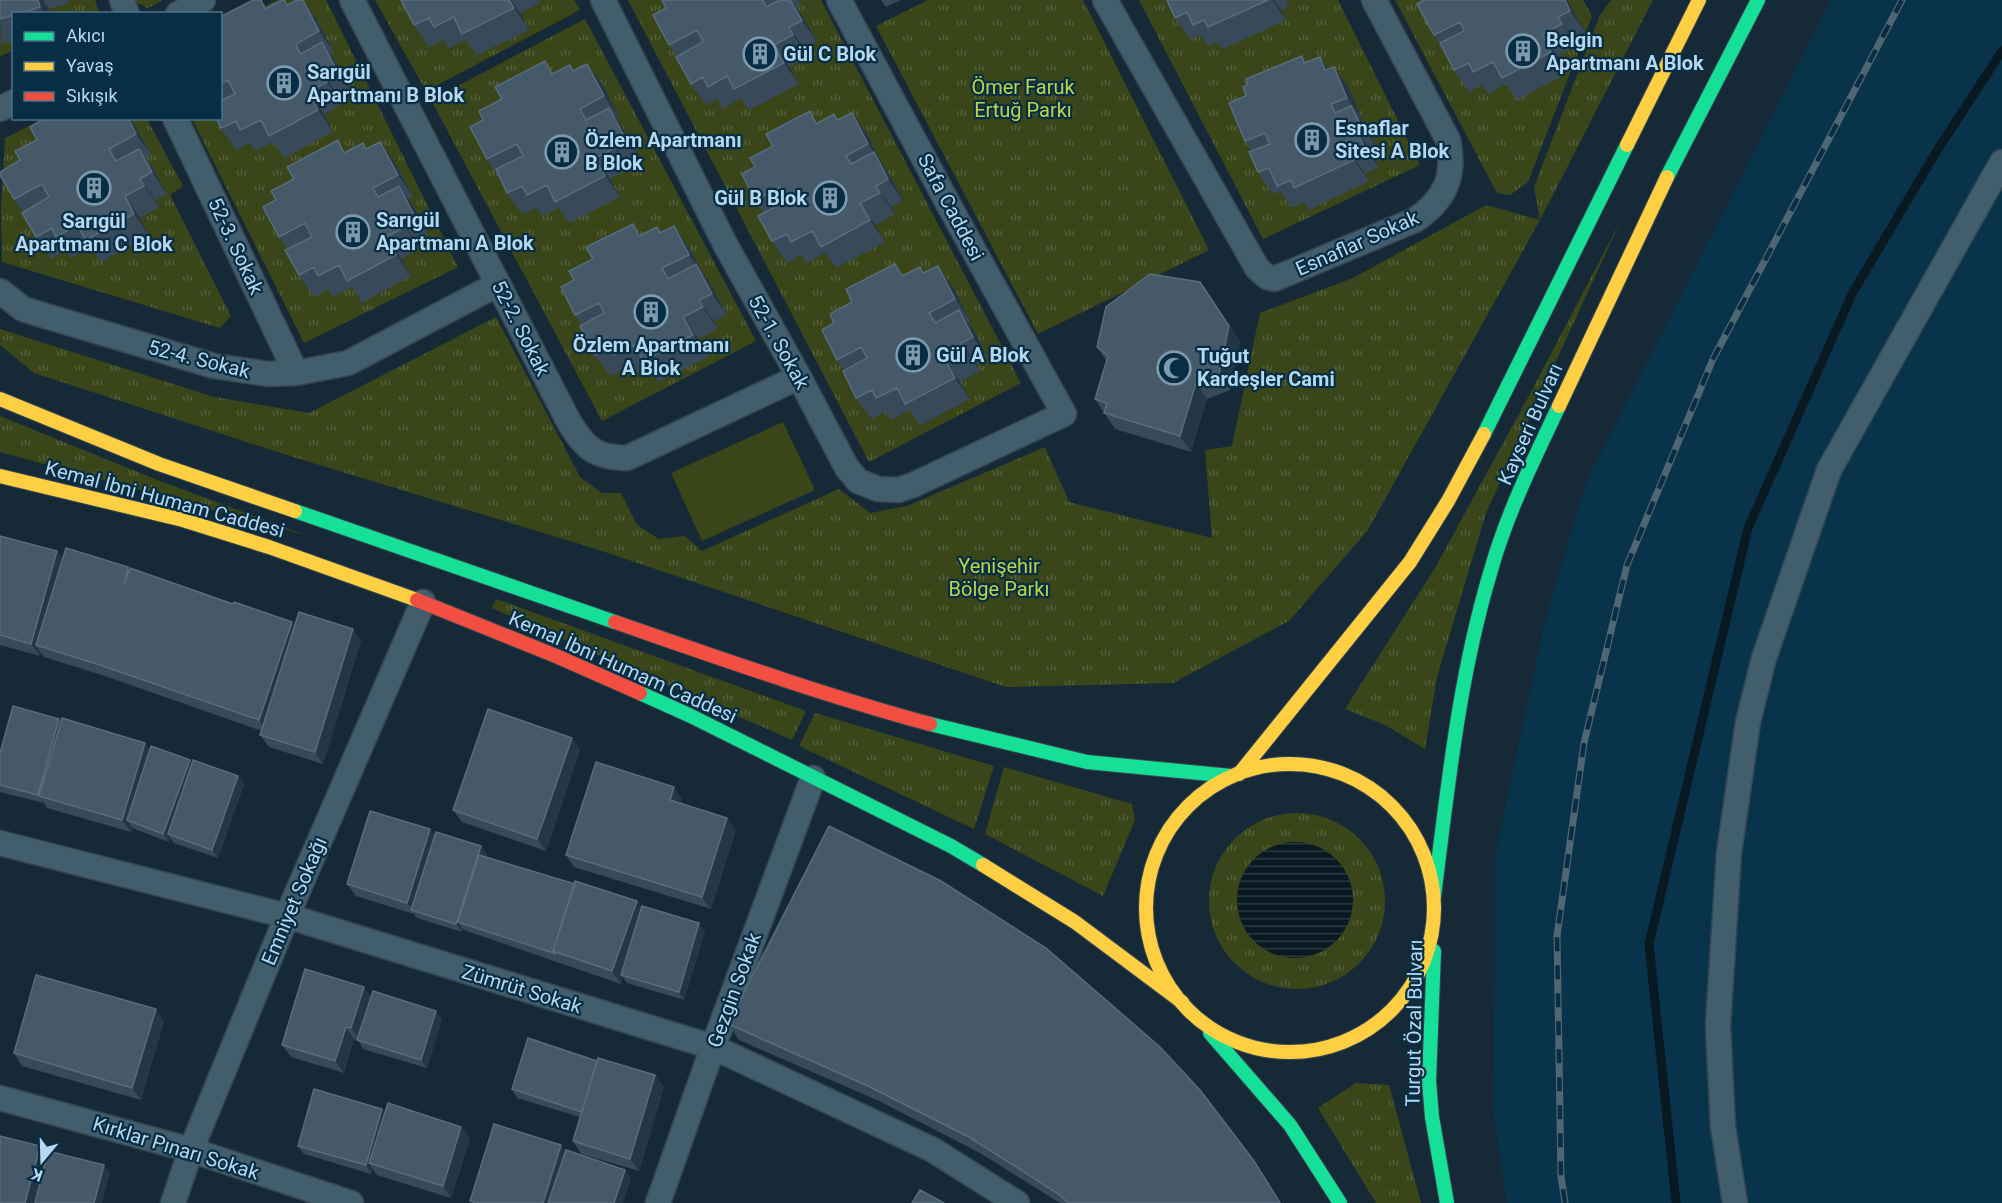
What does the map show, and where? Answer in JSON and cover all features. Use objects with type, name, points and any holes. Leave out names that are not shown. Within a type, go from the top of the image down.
[{"type":"main road","name":"Kayseri Bulvarı","points":[[1235,775],[1410,562],[1448,501],[1489,425],[1699,0]]},
{"type":"main road","name":"Kayseri Bulvarı","points":[[1434,896],[1463,684],[1475,624],[1491,567],[1508,519],[1628,255],[1706,97],[1758,0]]},
{"type":"main road","name":"Kemal İbni Humam Caddesi","points":[[0,399],[159,464],[866,707],[961,733],[1087,762],[1235,775]]},
{"type":"main road","name":"Kemal İbni Humam Caddesi","points":[[0,476],[183,520],[269,546],[423,602],[556,656],[691,716],[951,846],[1075,922],[1182,1002]]},
{"type":"main road","points":[[1193,1014],[1219,1034],[1249,1047],[1282,1052],[1314,1050],[1346,1041],[1375,1026],[1399,1004],[1418,977],[1430,947],[1435,914],[1434,896],[1423,851],[1407,823],[1384,799],[1357,780],[1327,769],[1294,764],[1262,767],[1235,775],[1206,790],[1185,809],[1167,832],[1155,857],[1147,885],[1146,914],[1149,942],[1159,969],[1173,993],[1290,1125],[1340,1203]]},
{"type":"main road","name":"Turgut Özal Bulvarı","points":[[1435,914],[1429,1081],[1433,1128],[1447,1203]]},
{"type":"street","points":[[182,12],[203,0]]},
{"type":"street","name":"52-2. Sokak","points":[[351,0],[569,422],[587,448],[611,458],[627,458],[799,377]]},
{"type":"street","name":"52-1. Sokak","points":[[603,0],[725,244],[847,468],[858,482],[878,489],[898,490],[914,485],[1064,414]]},
{"type":"street","name":"Safa Caddesi","points":[[840,0],[951,209],[1064,414]]},
{"type":"street","name":"Esnaflar Sokak","points":[[1105,0],[1257,268],[1267,277],[1274,279],[1415,220],[1427,212],[1445,189],[1452,164],[1448,140],[1374,0]]},
{"type":"street","name":"52-3. Sokak","points":[[176,120],[296,373]]},
{"type":"street","points":[[1735,1203],[1723,1127],[1718,1025],[1729,853],[1748,722],[1764,658],[1829,470],[2002,162]]},
{"type":"street","name":"52-4. Sokak","points":[[0,291],[23,309],[214,366],[268,374],[296,373],[348,363],[498,284]]},
{"type":"street","name":"Emniyet Sokağı","points":[[173,1203],[191,1150],[287,916],[423,602]]},
{"type":"street","name":"Gezgin Sokak","points":[[658,1203],[813,778]]},
{"type":"street","name":"Zümrüt Sokak","points":[[0,843],[287,916],[713,1047],[933,1150],[1017,1203]]},
{"type":"street","name":"Kırklar Pınarı Sokak","points":[[0,1098],[191,1150],[351,1203]]},
{"type":"shaded area","points":[[1831,0],[2002,0],[2002,1203],[1507,1203],[1493,1109],[1496,851],[1545,621],[1586,482]]},
{"type":"shaded area","points":[[1295,842],[1317,846],[1336,859],[1349,878],[1353,900],[1349,922],[1336,941],[1317,954],[1295,958],[1273,954],[1254,941],[1241,922],[1237,900],[1241,878],[1254,859],[1273,846]]},
{"type":"green space","points":[[0,0],[95,0],[99,12],[12,12],[12,51],[0,56]]},
{"type":"green space","points":[[131,0],[163,0],[148,8]]},
{"type":"green space","points":[[277,0],[326,0],[458,267],[304,343],[192,120],[222,120],[222,28]]},
{"type":"green space","points":[[375,0],[574,0],[580,10],[426,91]]},
{"type":"green space","points":[[628,0],[821,0],[1021,383],[869,462]]},
{"type":"green space","name":"Ömer Faruk Ertuğ Parkı","points":[[928,0],[1083,0],[1209,250],[1038,334],[876,26]]},
{"type":"green space","points":[[1139,0],[1338,0],[1420,165],[1263,239]]},
{"type":"green space","points":[[1395,0],[1583,0],[1592,16],[1528,182],[1510,195],[1497,193]]},
{"type":"green space","points":[[1611,0],[1653,0],[1540,220],[1534,187],[1600,15]]},
{"type":"green space","points":[[585,19],[756,341],[602,421],[431,100]]},
{"type":"green space","points":[[41,120],[148,120],[183,186],[170,195],[231,316],[220,328],[2,262],[1,207],[5,138]]},
{"type":"green space","name":"Yenişehir Bölge Parkı","points":[[1486,205],[1540,220],[1368,530],[1289,621],[1173,683],[1006,687],[593,548],[293,457],[34,373],[0,345],[0,329],[214,397],[309,413],[496,317],[580,477],[602,493],[621,493],[637,525],[659,539],[685,536],[702,551],[839,489],[870,513],[907,506],[1045,447],[1069,502],[1212,538],[1205,450],[1232,446],[1260,313],[1353,278]]},
{"type":"green space","points":[[1622,218],[1486,513],[1437,677],[1425,749],[1387,726],[1345,709],[1435,568]]},
{"type":"green space","points":[[0,416],[160,481],[305,535],[0,452]]},
{"type":"green space","points":[[783,422],[815,490],[702,541],[671,473]]},
{"type":"green space","points":[[496,599],[806,711],[792,740],[492,608]]},
{"type":"green space","points":[[815,713],[994,766],[974,829],[799,746]]},
{"type":"green space","points":[[1004,767],[1132,804],[1135,820],[1103,896],[985,834]]},
{"type":"green space","points":[[1297,813],[1314,814],[1331,819],[1359,839],[1379,867],[1384,884],[1384,918],[1379,935],[1359,963],[1331,983],[1314,988],[1297,989],[1280,988],[1263,983],[1235,963],[1215,935],[1210,918],[1209,901],[1210,884],[1215,867],[1235,839],[1263,819],[1280,814]]},
{"type":"green space","points":[[1356,1083],[1389,1085],[1421,1203],[1376,1203],[1318,1108]]},
{"type":"building","points":[[0,0],[38,0],[40,7],[24,12],[12,12],[12,16],[0,19]]},
{"type":"building","name":"Sarıgül Apartmanı B Blok","points":[[253,0],[261,0],[265,9],[282,0],[287,5],[303,0],[319,31],[296,44],[298,50],[301,54],[322,42],[336,69],[324,75],[327,82],[309,92],[318,110],[269,136],[261,120],[240,130],[236,121],[221,128],[217,120],[222,120],[222,100],[235,94],[228,80],[222,83],[222,16]]},
{"type":"building","points":[[401,0],[509,0],[514,8],[462,34],[454,17],[434,27],[429,18],[414,25]]},
{"type":"building","name":"Gül C Blok","points":[[662,0],[763,0],[766,7],[780,0],[790,0],[802,21],[789,27],[793,35],[774,45],[784,63],[734,89],[727,76],[708,87],[703,77],[691,84],[676,57],[703,42],[700,35],[697,30],[669,45],[653,15],[666,8]]},
{"type":"building","points":[[1167,0],[1268,0],[1208,27],[1204,20],[1193,25],[1187,12],[1175,18]]},
{"type":"building","name":"Belgin Apartmanı A Blok","points":[[1424,0],[1565,0],[1570,11],[1558,17],[1562,24],[1542,34],[1551,52],[1502,78],[1493,62],[1473,72],[1469,63],[1454,70],[1440,43],[1464,31],[1460,22],[1434,35],[1417,4]]},
{"type":"building","name":"Esnaflar Sitesi A Blok","points":[[1302,56],[1304,63],[1320,57],[1325,70],[1334,67],[1347,98],[1331,104],[1335,113],[1351,106],[1361,125],[1355,128],[1364,146],[1350,152],[1354,160],[1294,188],[1291,180],[1277,186],[1269,168],[1258,172],[1249,152],[1270,144],[1265,133],[1245,141],[1229,103],[1246,96],[1243,87],[1248,85],[1246,79]]},
{"type":"building","name":"Özlem Apartmanı B Blok","points":[[545,61],[552,74],[570,65],[573,71],[587,64],[604,96],[580,109],[586,120],[609,108],[623,134],[611,141],[615,148],[595,158],[605,176],[555,202],[547,185],[527,195],[522,186],[507,193],[496,169],[523,156],[517,144],[487,159],[470,127],[483,120],[479,111],[502,99],[495,87]]},
{"type":"building","name":"Gül B Blok","points":[[810,111],[816,124],[834,114],[837,120],[852,113],[868,144],[846,156],[851,164],[874,152],[888,179],[876,186],[880,193],[860,203],[870,220],[821,247],[812,231],[791,242],[787,234],[772,241],[758,216],[787,201],[780,187],[755,200],[742,174],[755,167],[750,158],[773,146],[766,134]]},
{"type":"building","name":"Sarıgül Apartmanı C Blok","points":[[42,120],[129,120],[136,134],[109,149],[116,161],[139,149],[152,172],[140,179],[144,186],[125,196],[134,214],[86,240],[77,225],[56,237],[52,228],[36,237],[22,213],[49,197],[42,184],[14,199],[0,175],[0,172],[20,160],[15,151],[37,140],[30,127]]},
{"type":"building","name":"Sarıgül Apartmanı A Blok","points":[[338,140],[344,153],[363,143],[366,149],[380,142],[398,175],[373,188],[378,197],[399,186],[413,213],[401,220],[405,227],[386,237],[396,255],[347,281],[339,265],[318,276],[314,267],[299,275],[285,250],[312,237],[305,223],[279,237],[263,207],[276,200],[271,191],[294,179],[287,167]]},
{"type":"building","name":"Özlem Apartmanı A Blok","points":[[633,224],[639,236],[657,227],[660,233],[674,226],[689,255],[662,268],[668,279],[696,264],[712,294],[699,300],[703,307],[683,317],[693,335],[643,361],[635,345],[614,355],[610,347],[595,355],[580,326],[604,313],[599,303],[575,315],[561,287],[574,280],[569,271],[593,259],[586,247]]},
{"type":"building","name":"Gül A Blok","points":[[895,264],[902,276],[920,267],[923,273],[938,266],[955,299],[929,313],[935,323],[959,310],[973,337],[961,343],[965,350],[945,360],[955,378],[905,404],[897,388],[876,398],[872,390],[856,398],[843,371],[867,358],[861,347],[837,360],[822,330],[834,323],[830,314],[852,302],[846,289]]},
{"type":"building","name":"Tuğut Kardeşler Cami","points":[[1150,274],[1200,282],[1229,326],[1219,374],[1196,383],[1180,436],[1104,413],[1107,403],[1095,399],[1108,356],[1097,347],[1106,307]]},
{"type":"building","points":[[0,536],[57,551],[31,644],[0,635]]},
{"type":"building","points":[[66,548],[128,567],[124,585],[130,568],[292,622],[259,720],[36,645]]},
{"type":"building","points":[[299,612],[353,629],[315,752],[260,735]]},
{"type":"building","points":[[13,706],[59,719],[38,795],[0,785],[0,753]]},
{"type":"building","points":[[488,709],[572,738],[537,839],[453,810]]},
{"type":"building","points":[[62,718],[145,743],[122,820],[39,796]]},
{"type":"building","points":[[151,746],[190,760],[163,834],[127,820]]},
{"type":"building","points":[[193,760],[238,776],[212,850],[168,834]]},
{"type":"building","points":[[596,762],[674,787],[670,800],[727,818],[702,897],[566,855]]},
{"type":"building","points":[[370,811],[430,829],[407,903],[347,884]]},
{"type":"building","points":[[829,826],[941,881],[1046,948],[1160,1047],[1200,1090],[1254,1161],[1280,1203],[1068,1203],[1060,1195],[969,1137],[868,1086],[728,1024]]},
{"type":"building","points":[[436,832],[481,846],[456,924],[411,910]]},
{"type":"building","points":[[479,855],[575,884],[553,951],[556,954],[458,922]]},
{"type":"building","points":[[575,881],[637,901],[612,971],[553,951]]},
{"type":"building","points":[[642,906],[699,923],[679,992],[621,975]]},
{"type":"building","points":[[305,969],[364,987],[351,1028],[346,1027],[335,1061],[282,1045]]},
{"type":"building","points":[[36,975],[156,1009],[132,1088],[14,1053]]},
{"type":"building","points":[[373,991],[436,1011],[421,1060],[357,1040]]},
{"type":"building","points":[[528,1038],[597,1061],[582,1112],[512,1089]]},
{"type":"building","points":[[598,1058],[655,1075],[630,1159],[573,1141]]},
{"type":"building","points":[[314,1089],[382,1109],[366,1165],[298,1146]]},
{"type":"building","points":[[388,1103],[461,1127],[443,1186],[369,1163]]},
{"type":"building","points":[[494,1124],[561,1145],[543,1203],[476,1203],[470,1201]]},
{"type":"building","points":[[0,1136],[40,1146],[25,1203],[0,1203]]},
{"type":"building","points":[[566,1150],[625,1170],[614,1203],[548,1203]]},
{"type":"building","points":[[48,1151],[104,1165],[94,1203],[35,1203]]},
{"type":"building","points":[[920,1190],[944,1203],[912,1203]]},
{"type":"waterway","points":[[1676,1203],[1649,944],[1748,528],[1853,292],[1938,149],[2002,51]]},
{"type":"railway","points":[[1565,1203],[1561,1176],[1557,936],[1584,743],[1627,565],[1713,359],[1902,0]]},
{"type":"traffic: fast","points":[[1667,177],[1758,0]]},
{"type":"traffic: fast","points":[[1484,434],[1627,145]]},
{"type":"traffic: fast","points":[[1434,896],[1456,732],[1480,610],[1505,528],[1559,406]]},
{"type":"traffic: fast","points":[[295,511],[615,622]]},
{"type":"traffic: fast","points":[[640,693],[691,716],[951,846],[983,865]]},
{"type":"traffic: fast","points":[[930,724],[1087,762],[1231,776]]},
{"type":"traffic: fast","points":[[1434,951],[1429,1081],[1432,1117],[1447,1203]]},
{"type":"traffic: fast","points":[[1210,1033],[1290,1125],[1340,1203]]},
{"type":"traffic: slow","points":[[1627,145],[1699,0]]},
{"type":"traffic: slow","points":[[1559,406],[1667,177]]},
{"type":"traffic: slow","points":[[0,399],[159,464],[295,511]]},
{"type":"traffic: slow","points":[[1239,774],[1410,562],[1448,501],[1484,434]]},
{"type":"traffic: slow","points":[[0,476],[183,520],[269,547],[417,600]]},
{"type":"traffic: slow","points":[[1290,764],[1318,767],[1345,775],[1370,788],[1392,806],[1410,828],[1423,853],[1431,880],[1434,908],[1431,936],[1423,963],[1410,988],[1392,1010],[1370,1028],[1345,1041],[1318,1049],[1290,1052],[1262,1049],[1235,1041],[1210,1028],[1188,1010],[1170,988],[1157,963],[1149,936],[1146,908],[1149,880],[1157,853],[1170,828],[1188,806],[1210,788],[1235,775],[1262,767],[1290,764]]},
{"type":"traffic: slow","points":[[983,865],[1075,922],[1182,1002]]},
{"type":"traffic: jam","points":[[417,600],[556,656],[640,693]]},
{"type":"traffic: jam","points":[[615,622],[811,688],[930,724]]},
{"type":"place","name":"Belgin Apartmanı A Blok","points":[[1523,51]]},
{"type":"place","name":"Gül C Blok","points":[[760,54]]},
{"type":"place","name":"Sarıgül Apartmanı B Blok","points":[[284,83]]},
{"type":"place","name":"Esnaflar Sitesi A Blok","points":[[1312,140]]},
{"type":"place","name":"Özlem Apartmanı B Blok","points":[[562,152]]},
{"type":"place","name":"Sarıgül Apartmanı C Blok","points":[[94,188]]},
{"type":"place","name":"Gül B Blok","points":[[830,198]]},
{"type":"place","name":"Sarıgül Apartmanı A Blok","points":[[353,232]]},
{"type":"place","name":"Özlem Apartmanı A Blok","points":[[651,312]]},
{"type":"place","name":"Gül A Blok","points":[[913,355]]},
{"type":"place","name":"Tuğut Kardeşler Cami","points":[[1174,368]]}]
